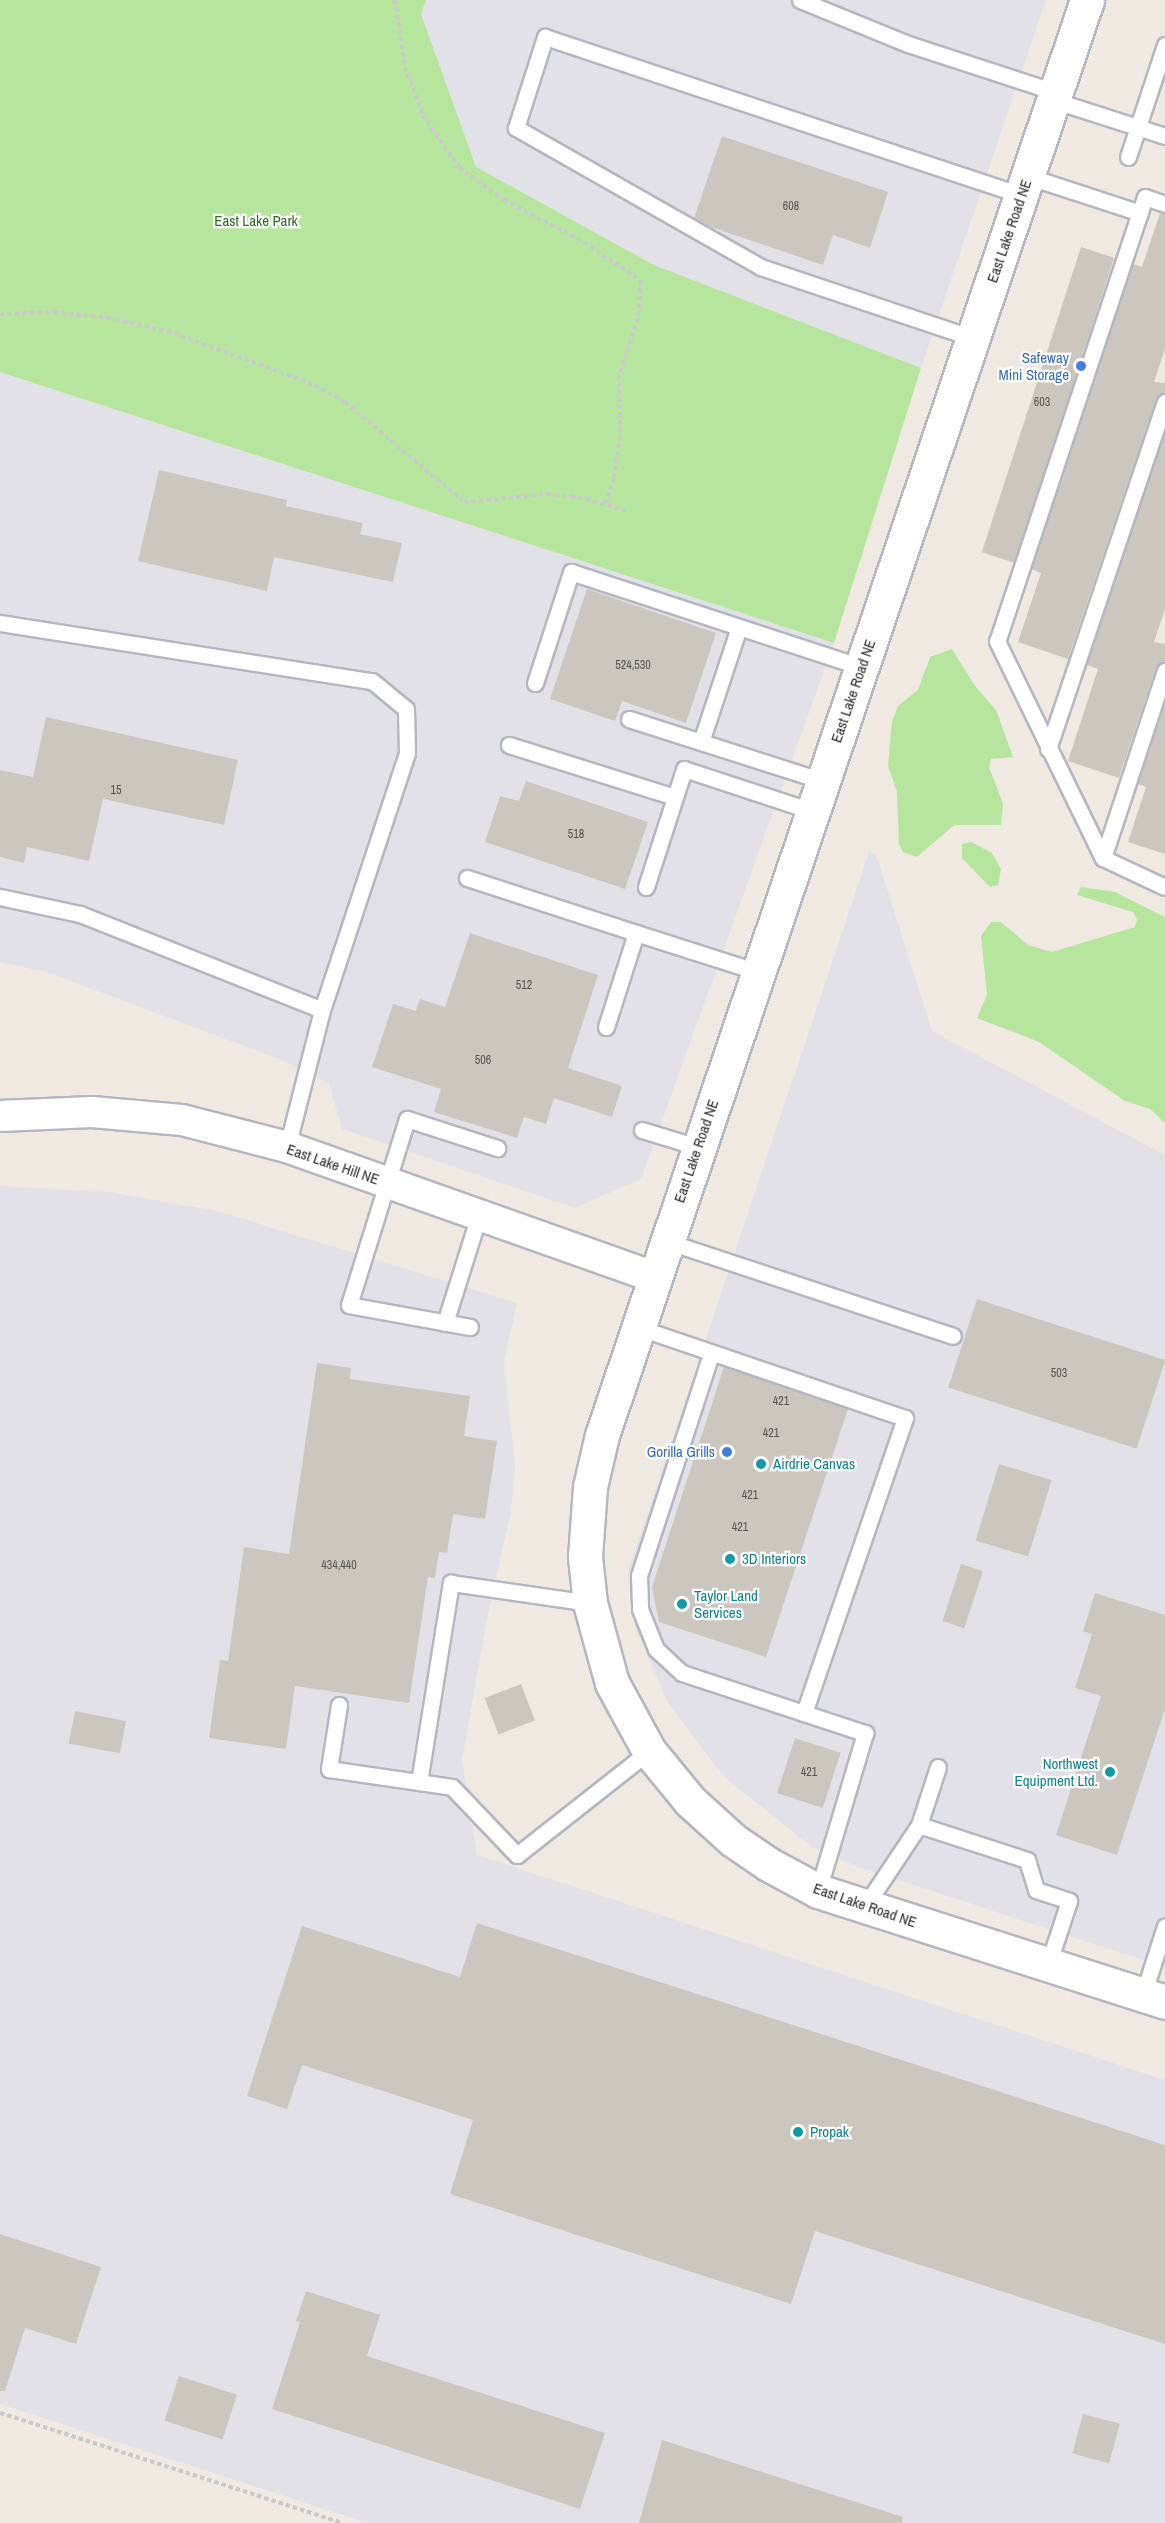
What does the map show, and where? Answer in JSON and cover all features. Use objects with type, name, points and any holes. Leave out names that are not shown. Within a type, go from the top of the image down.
[{"type":"street","name":"East Lake Road NE","points":[[1087,0],[602,1435],[590,1487],[585,1557],[590,1603],[612,1683],[649,1751],[690,1801],[733,1840],[768,1864],[818,1891],[1154,1999]]},
{"type":"street","name":"East Lake Hill NE","points":[[0,1116],[92,1112],[182,1120],[287,1147],[654,1277]]},
{"type":"lane","points":[[800,0],[908,44],[1165,136]]},
{"type":"lane","points":[[973,338],[761,267],[516,128],[545,37],[1024,185],[1140,213]]},
{"type":"lane","points":[[1128,157],[1165,45]]},
{"type":"lane","points":[[1165,204],[1146,197],[997,641],[1047,749],[1102,858],[1165,887]]},
{"type":"lane","points":[[1047,749],[1165,402]]},
{"type":"lane","points":[[535,683],[571,572],[862,667]]},
{"type":"lane","points":[[0,623],[372,681],[406,709],[407,753],[322,1010],[287,1147]]},
{"type":"lane","points":[[701,742],[739,627]]},
{"type":"lane","points":[[1102,858],[1165,671]]},
{"type":"lane","points":[[629,718],[701,742],[818,796]]},
{"type":"lane","points":[[509,745],[675,797]]},
{"type":"lane","points":[[646,887],[684,769],[818,796]]},
{"type":"lane","points":[[467,878],[758,972]]},
{"type":"lane","points":[[0,897],[80,914],[322,1010]]},
{"type":"lane","points":[[606,1027],[636,933]]},
{"type":"lane","points":[[470,1327],[349,1305],[407,1119],[497,1148]]},
{"type":"lane","points":[[642,1130],[698,1147]]},
{"type":"lane","points":[[445,1323],[479,1215]]},
{"type":"lane","points":[[666,1241],[953,1336]]},
{"type":"lane","points":[[637,1327],[904,1418],[804,1713]]},
{"type":"lane","points":[[711,1354],[639,1576],[640,1609],[656,1649],[682,1673],[865,1734],[818,1891]]},
{"type":"lane","points":[[419,1782],[451,1583],[590,1603]]},
{"type":"lane","points":[[339,1705],[329,1769],[452,1787],[517,1855],[649,1751]]},
{"type":"lane","points":[[865,1906],[919,1825],[938,1767]]},
{"type":"lane","points":[[919,1825],[1027,1860],[1036,1890],[1069,1901],[1048,1965]]},
{"type":"lane","points":[[1154,1999],[1165,1926]]},
{"type":"path","points":[[395,0],[405,67],[423,115],[459,167],[504,200],[632,272],[641,281],[643,293],[638,318],[623,355],[618,457],[605,504]]},
{"type":"path","points":[[0,314],[54,312],[118,320],[167,331],[308,382],[345,402],[464,502],[548,495],[605,504],[626,511]]},
{"type":"path","points":[[0,2413],[342,2523]]},
{"type":"shaded area","points":[[426,0],[1046,0],[921,368],[654,265],[476,167],[421,14]]},
{"type":"shaded area","points":[[0,372],[834,643],[641,1179],[575,1208],[342,1129],[329,1084],[277,1058],[46,972],[0,962]]},
{"type":"shaded area","points":[[869,852],[876,854],[932,1031],[1165,1155],[1165,1967],[858,1867],[812,1847],[724,1777],[668,1703],[635,1627],[628,1572]]},
{"type":"shaded area","points":[[0,1186],[110,1192],[217,1211],[517,1303],[504,1362],[515,1466],[511,1511],[487,1619],[462,1760],[477,1855],[1165,2080],[1165,2523],[367,2523],[0,2404]]},
{"type":"green space","name":"East Lake Park","points":[[0,0],[426,0],[421,14],[476,167],[654,265],[921,368],[834,643],[0,372]]},
{"type":"green space","points":[[952,649],[975,686],[996,710],[1013,757],[991,759],[989,767],[1003,804],[1001,825],[954,825],[917,857],[903,852],[899,844],[897,792],[888,766],[892,722],[898,706],[918,690],[930,657]]},
{"type":"green space","points":[[971,842],[992,853],[1001,869],[998,885],[990,887],[962,858],[962,844]]},
{"type":"green space","points":[[1081,887],[1115,892],[1165,917],[1165,1123],[1150,1109],[1125,1101],[1039,1042],[977,1018],[987,995],[981,936],[991,922],[1001,922],[1028,945],[1052,952],[1135,927],[1137,919],[1133,912],[1077,895]]},
{"type":"building","points":[[722,136],[888,192],[870,248],[833,235],[823,265],[711,227],[694,218]]},
{"type":"building","points":[[1160,213],[1165,214],[1165,349],[1154,382],[1165,383],[1165,392],[1156,399],[1068,659],[1018,642],[1041,573],[1031,569],[1133,264],[1142,267]]},
{"type":"building","points":[[1081,247],[1114,258],[1015,563],[982,552]]},
{"type":"building","points":[[1165,433],[1165,609],[1154,642],[1165,644],[1165,661],[1156,668],[1119,778],[1068,761],[1098,669],[1087,665]]},
{"type":"building","points":[[159,470],[287,500],[286,506],[363,523],[360,534],[402,543],[393,582],[274,557],[267,591],[138,561]]},
{"type":"building","points":[[587,589],[716,633],[686,723],[622,701],[615,721],[550,699]]},
{"type":"building","points":[[1165,702],[1165,854],[1128,842],[1146,787],[1138,784]]},
{"type":"building","points":[[46,717],[238,760],[224,825],[103,799],[89,861],[27,847],[24,863],[0,857],[0,770],[33,777]]},
{"type":"building","points":[[526,781],[648,822],[625,889],[485,842],[500,796],[519,801]]},
{"type":"building","points":[[470,933],[598,975],[568,1068],[622,1086],[612,1117],[554,1098],[546,1124],[524,1117],[517,1138],[434,1112],[441,1089],[372,1067],[393,1004],[416,1011],[420,999],[445,1007]]},
{"type":"building","points":[[977,1299],[1165,1360],[1137,1449],[948,1387]]},
{"type":"building","points":[[317,1363],[351,1368],[350,1379],[470,1396],[464,1436],[497,1441],[485,1519],[453,1514],[447,1553],[439,1552],[435,1578],[428,1577],[409,1703],[295,1686],[286,1749],[209,1738],[220,1660],[228,1661],[244,1547],[289,1554]]},
{"type":"building","points":[[724,1367],[848,1409],[766,1657],[659,1622],[652,1587]]},
{"type":"building","points":[[999,1464],[1052,1480],[1028,1557],[976,1541]]},
{"type":"building","points":[[961,1564],[983,1571],[964,1628],[942,1621]]},
{"type":"building","name":"Northwest Equipment Ltd.","points":[[1095,1593],[1165,1615],[1165,1709],[1117,1855],[1056,1835],[1101,1696],[1075,1688],[1092,1634],[1083,1631]]},
{"type":"building","points":[[521,1684],[535,1720],[499,1734],[485,1698]]},
{"type":"building","points":[[75,1711],[126,1721],[120,1753],[69,1743]]},
{"type":"building","points":[[795,1738],[841,1753],[823,1808],[777,1793]]},
{"type":"building","name":"Propak","points":[[477,1923],[1165,2145],[1165,2344],[815,2231],[791,2304],[450,2194],[473,2120],[302,2065],[287,2109],[247,2096],[302,1926],[460,1977]]},
{"type":"building","points":[[0,2234],[101,2267],[76,2344],[25,2328],[5,2391],[0,2391]]},
{"type":"building","points":[[306,2291],[380,2315],[367,2356],[605,2433],[580,2509],[272,2409],[300,2322],[296,2321]]},
{"type":"building","points":[[179,2376],[237,2395],[222,2440],[164,2421]]},
{"type":"building","points":[[1083,2414],[1120,2424],[1109,2463],[1072,2454]]},
{"type":"building","points":[[662,2440],[903,2517],[902,2523],[639,2523]]},
{"type":"place","name":"Safeway Mini Storage","points":[[1081,366]]},
{"type":"place","name":"Gorilla Grills","points":[[727,1452]]},
{"type":"place","name":"Airdrie Canvas","points":[[761,1464]]},
{"type":"place","name":"3D Interiors","points":[[730,1559]]},
{"type":"place","name":"Taylor Land Services","points":[[682,1604]]},
{"type":"place","name":"Northwest Equipment Ltd.","points":[[1110,1772]]},
{"type":"place","name":"Propak","points":[[798,2132]]}]
